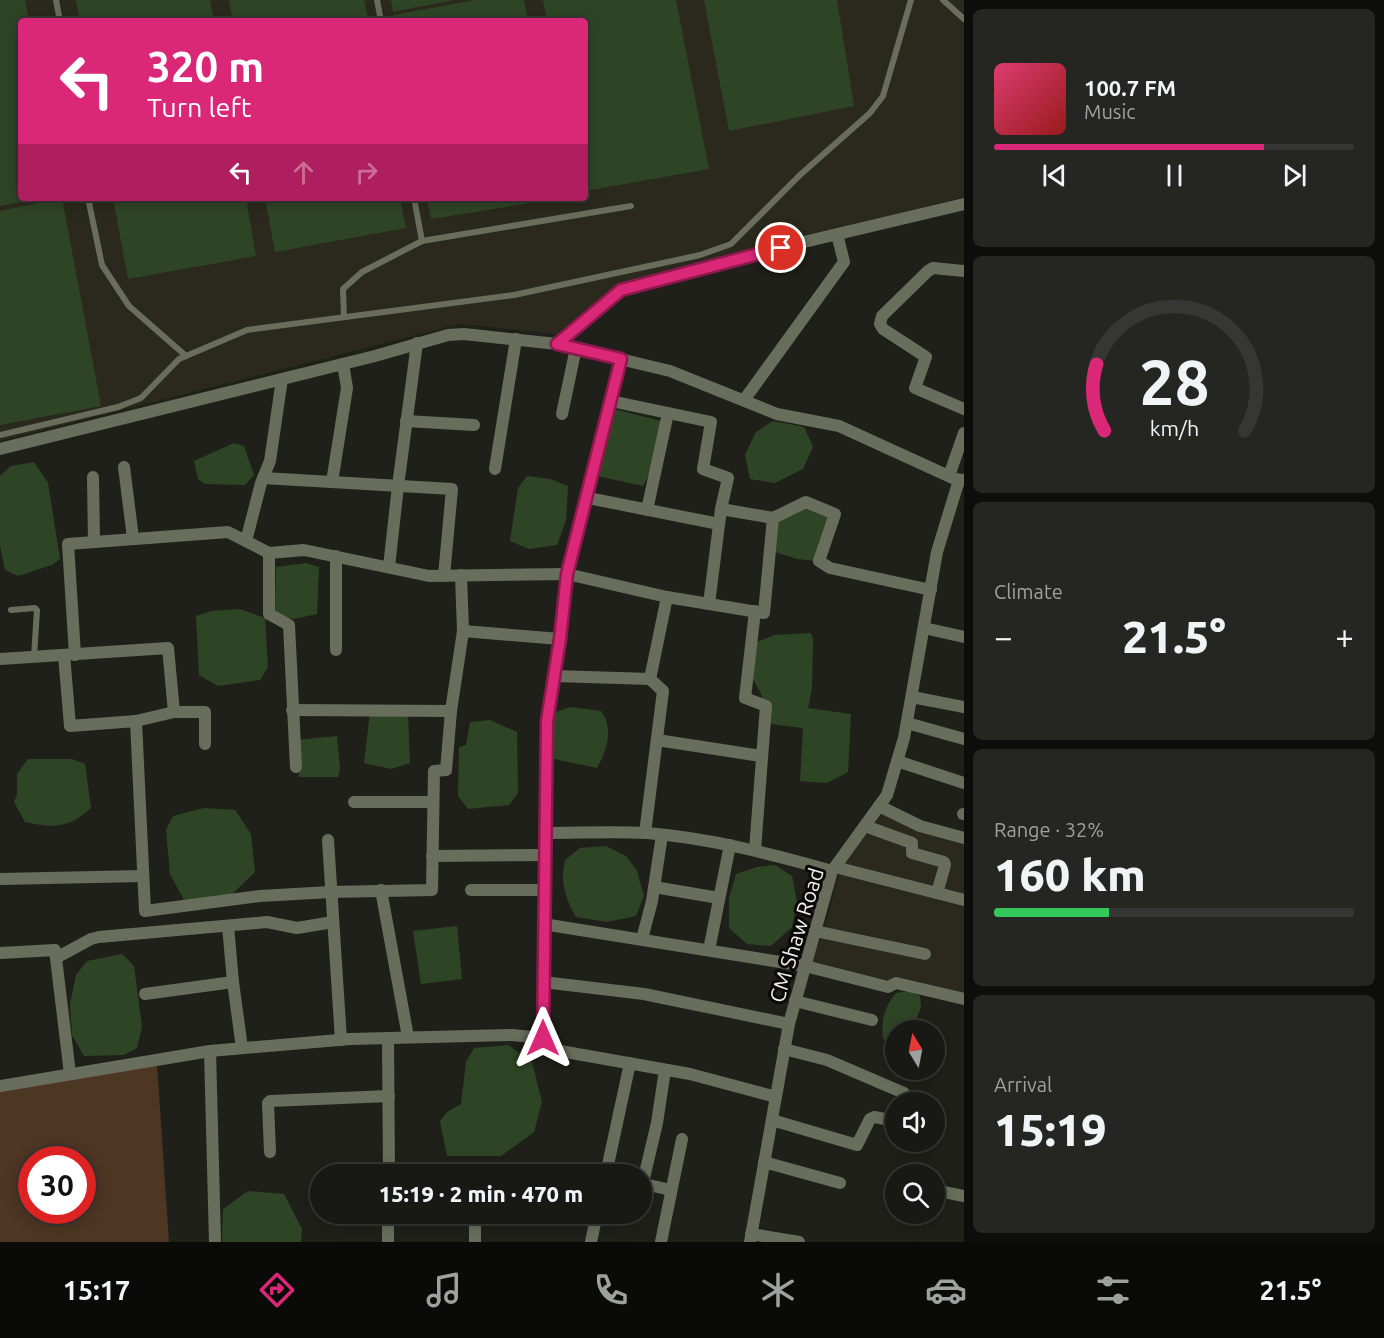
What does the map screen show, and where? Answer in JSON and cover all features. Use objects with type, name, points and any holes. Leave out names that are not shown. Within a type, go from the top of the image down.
[{"type":"street","points":[[557,344],[621,290],[964,204]]},
{"type":"street","points":[[744,400],[844,262],[837,234]]},
{"type":"street","points":[[964,271],[941,267],[928,271],[882,316],[880,324],[883,330],[926,357],[915,388],[964,409]]},
{"type":"street","points":[[0,449],[343,364],[448,335],[464,334],[557,344],[670,371],[777,414],[839,426],[958,479]]},
{"type":"street","points":[[495,469],[516,339]]},
{"type":"street","points":[[389,567],[417,344]]},
{"type":"street","points":[[562,414],[576,348]]},
{"type":"street","points":[[621,359],[588,498],[567,574],[560,639],[547,721],[543,1038],[549,1049],[690,1074],[776,1096]]},
{"type":"street","points":[[332,482],[347,388],[343,364]]},
{"type":"street","points":[[246,541],[270,461],[282,379]]},
{"type":"street","points":[[611,401],[711,422],[703,469],[728,477],[721,509],[709,604]]},
{"type":"street","points":[[646,510],[668,413]]},
{"type":"street","points":[[406,421],[474,425]]},
{"type":"street","name":"CM Shaw Road","points":[[751,1238],[789,1024],[815,931],[834,869],[887,795],[907,723],[938,552],[958,479],[964,433]]},
{"type":"street","points":[[124,467],[133,538]]},
{"type":"street","points":[[93,477],[94,542]]},
{"type":"street","points":[[264,477],[452,489],[444,576]]},
{"type":"street","points":[[588,498],[719,524]]},
{"type":"street","points":[[721,509],[773,518],[806,502],[835,514],[819,561],[830,568],[931,590]]},
{"type":"street","points":[[205,744],[205,712],[174,712],[136,721],[70,726],[68,544],[228,532],[269,554],[304,550],[429,576],[567,574],[667,597],[764,613],[773,518]]},
{"type":"street","points":[[269,554],[269,614],[289,625],[296,767]]},
{"type":"street","points":[[336,556],[336,650]]},
{"type":"street","points":[[136,721],[145,911],[260,896],[432,890],[434,771],[446,770],[450,711],[463,631],[460,576]]},
{"type":"street","points":[[650,679],[667,597]]},
{"type":"street","points":[[755,612],[745,698],[766,706],[755,850]]},
{"type":"street","points":[[924,628],[964,637]]},
{"type":"street","points":[[463,631],[560,639]]},
{"type":"street","points":[[0,659],[168,648],[174,712]]},
{"type":"street","points":[[554,676],[650,679],[663,691],[645,833]]},
{"type":"street","points":[[912,697],[964,707]]},
{"type":"street","points":[[292,710],[450,711]]},
{"type":"street","points":[[907,723],[964,739]]},
{"type":"street","points":[[657,740],[761,756]]},
{"type":"street","points":[[897,760],[964,783]]},
{"type":"street","points":[[354,802],[432,802]]},
{"type":"street","points":[[879,806],[920,826],[964,838]]},
{"type":"street","points":[[865,826],[912,843],[912,853],[944,862],[937,893]]},
{"type":"street","points":[[545,833],[645,833],[730,845],[964,900]]},
{"type":"street","points":[[642,939],[654,887],[662,835]]},
{"type":"street","points":[[328,840],[341,1040]]},
{"type":"street","points":[[709,950],[730,845]]},
{"type":"street","points":[[432,856],[544,855]]},
{"type":"street","points":[[0,879],[143,876]]},
{"type":"street","points":[[654,887],[719,898]]},
{"type":"street","points":[[381,890],[408,1037]]},
{"type":"street","points":[[471,890],[544,890]]},
{"type":"street","points":[[56,958],[99,937],[267,922],[297,927],[333,922]]},
{"type":"street","points":[[543,924],[805,966],[888,987],[896,983],[964,999]]},
{"type":"street","points":[[228,926],[232,982],[242,1048]]},
{"type":"street","points":[[815,931],[925,954]]},
{"type":"street","points":[[0,952],[55,950],[70,1074]]},
{"type":"street","points":[[145,994],[232,982]]},
{"type":"street","points":[[543,982],[644,994],[789,1024]]},
{"type":"street","points":[[795,1001],[872,1020]]},
{"type":"street","points":[[0,1086],[210,1050],[408,1037],[512,1035],[543,1038]]},
{"type":"street","points":[[388,1038],[389,1164]]},
{"type":"street","points":[[784,1048],[826,1060],[904,1092]]},
{"type":"street","points":[[210,1050],[215,1242]]},
{"type":"street","points":[[608,1164],[630,1063]]},
{"type":"street","points":[[665,1070],[657,1123],[643,1182],[671,1190]]},
{"type":"street","points":[[270,1152],[268,1103],[270,1101],[389,1096]]},
{"type":"street","points":[[772,1120],[857,1145],[870,1119],[874,1117],[885,1119]]},
{"type":"street","points":[[661,1242],[682,1139]]},
{"type":"street","points":[[764,1162],[840,1184]]},
{"type":"street","points":[[945,1192],[964,1196]]},
{"type":"street","points":[[388,1224],[388,1242]]},
{"type":"street","points":[[475,1224],[475,1242]]},
{"type":"street","points":[[591,1242],[595,1224]]},
{"type":"street","points":[[751,1238],[799,1242]]},
{"type":"lane","points":[[56,0],[59,18]]},
{"type":"lane","points":[[377,0],[380,18]]},
{"type":"lane","points":[[0,435],[118,407],[141,398],[179,359],[247,330],[514,295],[700,255],[731,244],[800,176],[870,113],[883,96],[911,0]]},
{"type":"lane","points":[[943,0],[964,19]]},
{"type":"lane","points":[[89,201],[102,265],[129,306],[186,356]]},
{"type":"lane","points":[[415,201],[422,241]]},
{"type":"lane","points":[[344,316],[343,289],[362,272],[422,241],[631,207]]},
{"type":"lane","points":[[11,610],[35,608],[37,610],[34,657]]},
{"type":"shaded area","points":[[0,0],[964,0],[964,197],[616,286],[556,334],[460,324],[0,441]]},
{"type":"shaded area","points":[[0,0],[25,0],[28,18],[18,18],[18,201],[26,201],[0,206]]},
{"type":"shaded area","points":[[76,0],[210,0],[213,18],[79,18]]},
{"type":"shaded area","points":[[229,0],[364,0],[368,17],[363,18],[232,18]]},
{"type":"shaded area","points":[[391,0],[454,0],[393,12]]},
{"type":"shaded area","points":[[475,0],[524,0],[527,18],[394,18],[393,15]]},
{"type":"shaded area","points":[[543,0],[676,0],[709,169],[588,190],[588,18],[546,18]]},
{"type":"shaded area","points":[[704,0],[837,0],[854,106],[729,131]]},
{"type":"shaded area","points":[[48,201],[63,201],[101,406],[0,425],[0,211]]},
{"type":"shaded area","points":[[114,201],[247,201],[256,256],[128,279]]},
{"type":"shaded area","points":[[266,201],[401,201],[406,228],[275,252]]},
{"type":"shaded area","points":[[428,201],[542,201],[431,219]]},
{"type":"shaded area","points":[[614,409],[661,421],[651,470],[643,486],[597,476]]},
{"type":"shaded area","points":[[773,421],[804,427],[813,447],[803,469],[775,483],[750,479],[745,455],[756,432]]},
{"type":"shaded area","points":[[234,443],[244,446],[254,475],[245,485],[205,484],[198,479],[194,461]]},
{"type":"shaded area","points":[[34,462],[48,483],[60,559],[52,565],[18,576],[5,570],[0,545],[0,476],[11,466]]},
{"type":"shaded area","points":[[527,476],[550,479],[568,486],[566,520],[557,545],[529,549],[510,541],[518,488]]},
{"type":"shaded area","points":[[808,507],[829,517],[816,561],[797,559],[772,551],[779,521]]},
{"type":"shaded area","points":[[306,563],[319,567],[317,614],[294,619],[275,614],[276,567]]},
{"type":"shaded area","points":[[240,609],[265,618],[268,667],[260,680],[218,686],[199,675],[196,616],[212,611]]},
{"type":"shaded area","points":[[811,633],[813,639],[812,688],[808,708],[851,714],[848,772],[827,783],[800,781],[803,728],[771,724],[761,694],[751,675],[753,644],[774,635]]},
{"type":"shaded area","points":[[570,707],[601,711],[605,718],[608,740],[597,768],[554,759],[550,736],[554,713]]},
{"type":"shaded area","points":[[370,712],[408,713],[410,763],[391,769],[364,763]]},
{"type":"shaded area","points":[[490,720],[517,732],[518,793],[509,805],[468,809],[458,796],[459,747],[466,745],[470,722]]},
{"type":"shaded area","points":[[337,736],[340,769],[338,777],[299,777],[297,740]]},
{"type":"shaded area","points":[[28,759],[72,759],[85,764],[91,808],[75,820],[60,825],[25,822],[14,802],[17,794],[17,774]]},
{"type":"shaded area","points":[[204,808],[235,810],[251,834],[255,872],[229,897],[184,900],[170,874],[166,830],[173,816]]},
{"type":"shaded area","points":[[881,810],[964,842],[964,996],[887,982],[811,963],[826,922],[842,861]]},
{"type":"shaded area","points":[[606,846],[626,856],[637,871],[644,896],[636,916],[607,922],[576,917],[564,890],[565,860],[580,848]]},
{"type":"shaded area","points":[[775,865],[792,876],[797,902],[792,927],[771,946],[747,944],[729,928],[729,899],[736,874],[757,867]]},
{"type":"shaded area","points":[[457,926],[462,979],[421,984],[413,931]]},
{"type":"shaded area","points":[[122,954],[134,966],[142,1027],[137,1048],[124,1055],[84,1056],[72,1035],[70,1004],[76,975],[87,961]]},
{"type":"shaded area","points":[[910,991],[920,996],[921,1008],[916,1020],[885,1020],[885,1040],[882,1026],[884,1014],[896,993]]},
{"type":"shaded area","points":[[508,1045],[532,1062],[542,1102],[534,1132],[501,1156],[447,1156],[440,1121],[447,1112],[461,1104],[466,1062],[474,1048]]},
{"type":"shaded area","points":[[157,1064],[169,1242],[0,1242],[0,1089]]},
{"type":"shaded area","points":[[248,1191],[284,1194],[302,1229],[301,1242],[222,1242],[223,1209]]},
{"type":"route","points":[[543,1038],[543,895],[547,721],[560,639],[567,574],[588,498],[621,359],[557,344],[621,290],[781,248]]}]
